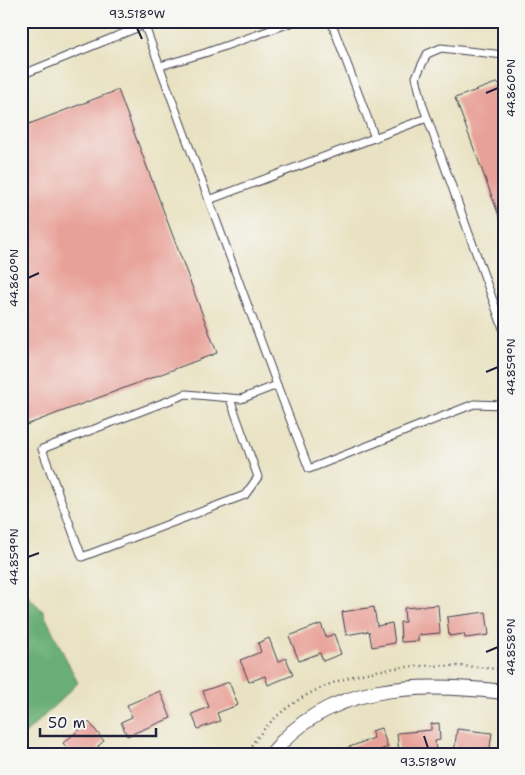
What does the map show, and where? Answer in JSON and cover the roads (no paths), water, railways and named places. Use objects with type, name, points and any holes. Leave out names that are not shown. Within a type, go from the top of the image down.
[{"type":"street","points":[[274,751],[285,737],[308,718],[334,704],[379,692],[425,686],[504,692]]},
{"type":"lane","points":[[160,66],[205,54],[296,21]]},
{"type":"lane","points":[[331,21],[375,138]]},
{"type":"lane","points":[[21,74],[144,23],[309,468],[474,404],[504,405]]},
{"type":"lane","points":[[504,55],[441,48],[427,54],[416,77],[427,118],[504,331]]},
{"type":"lane","points":[[209,200],[427,118]]},
{"type":"lane","points":[[230,399],[258,477],[245,495],[82,557],[42,449],[186,394],[240,399],[277,384]]}]
